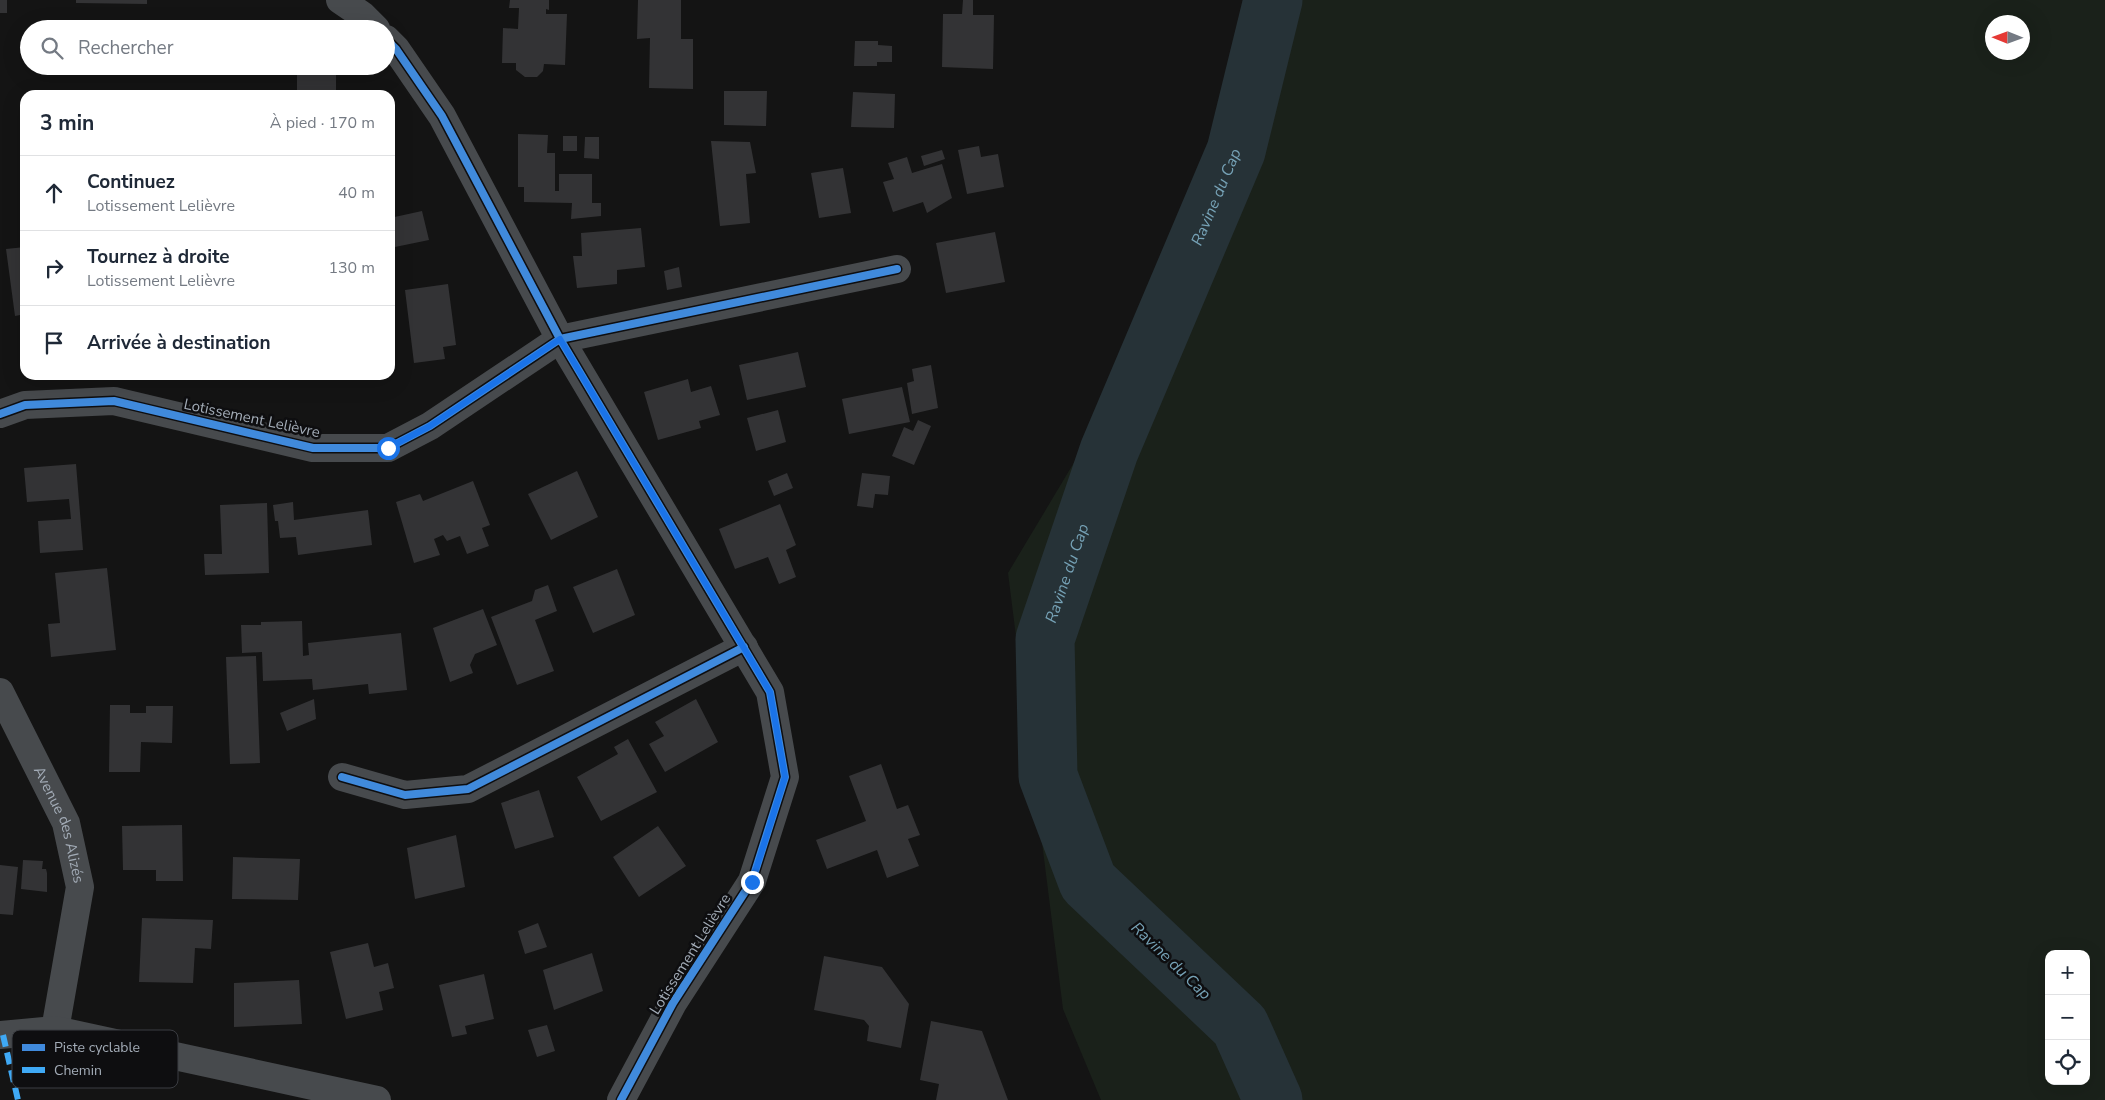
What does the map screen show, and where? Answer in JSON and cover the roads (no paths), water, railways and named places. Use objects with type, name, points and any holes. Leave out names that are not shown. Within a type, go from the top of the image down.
[{"type":"street","points":[[340,0],[367,20]]},
{"type":"street","name":"Lotissement Lelièvre","points":[[395,48],[442,116],[560,339],[770,692],[785,777],[752,882],[673,1003],[621,1100]]},
{"type":"street","points":[[560,339],[897,269]]},
{"type":"street","name":"Lotissement Lelièvre","points":[[0,414],[25,405],[114,401],[313,448],[388,448],[430,426],[560,339]]},
{"type":"street","points":[[342,777],[405,795],[468,789],[744,647]]},
{"type":"street","name":"Avenue des Alizés","points":[[0,692],[7,721],[66,823],[80,887],[55,1030]]},
{"type":"street","points":[[178,1057],[377,1100]]},
{"type":"waterway","name":"Ravine du Cap","points":[[1273,0],[1236,151],[1109,451],[1045,639],[1048,776],[1088,882],[1240,1026],[1273,1100]]}]
